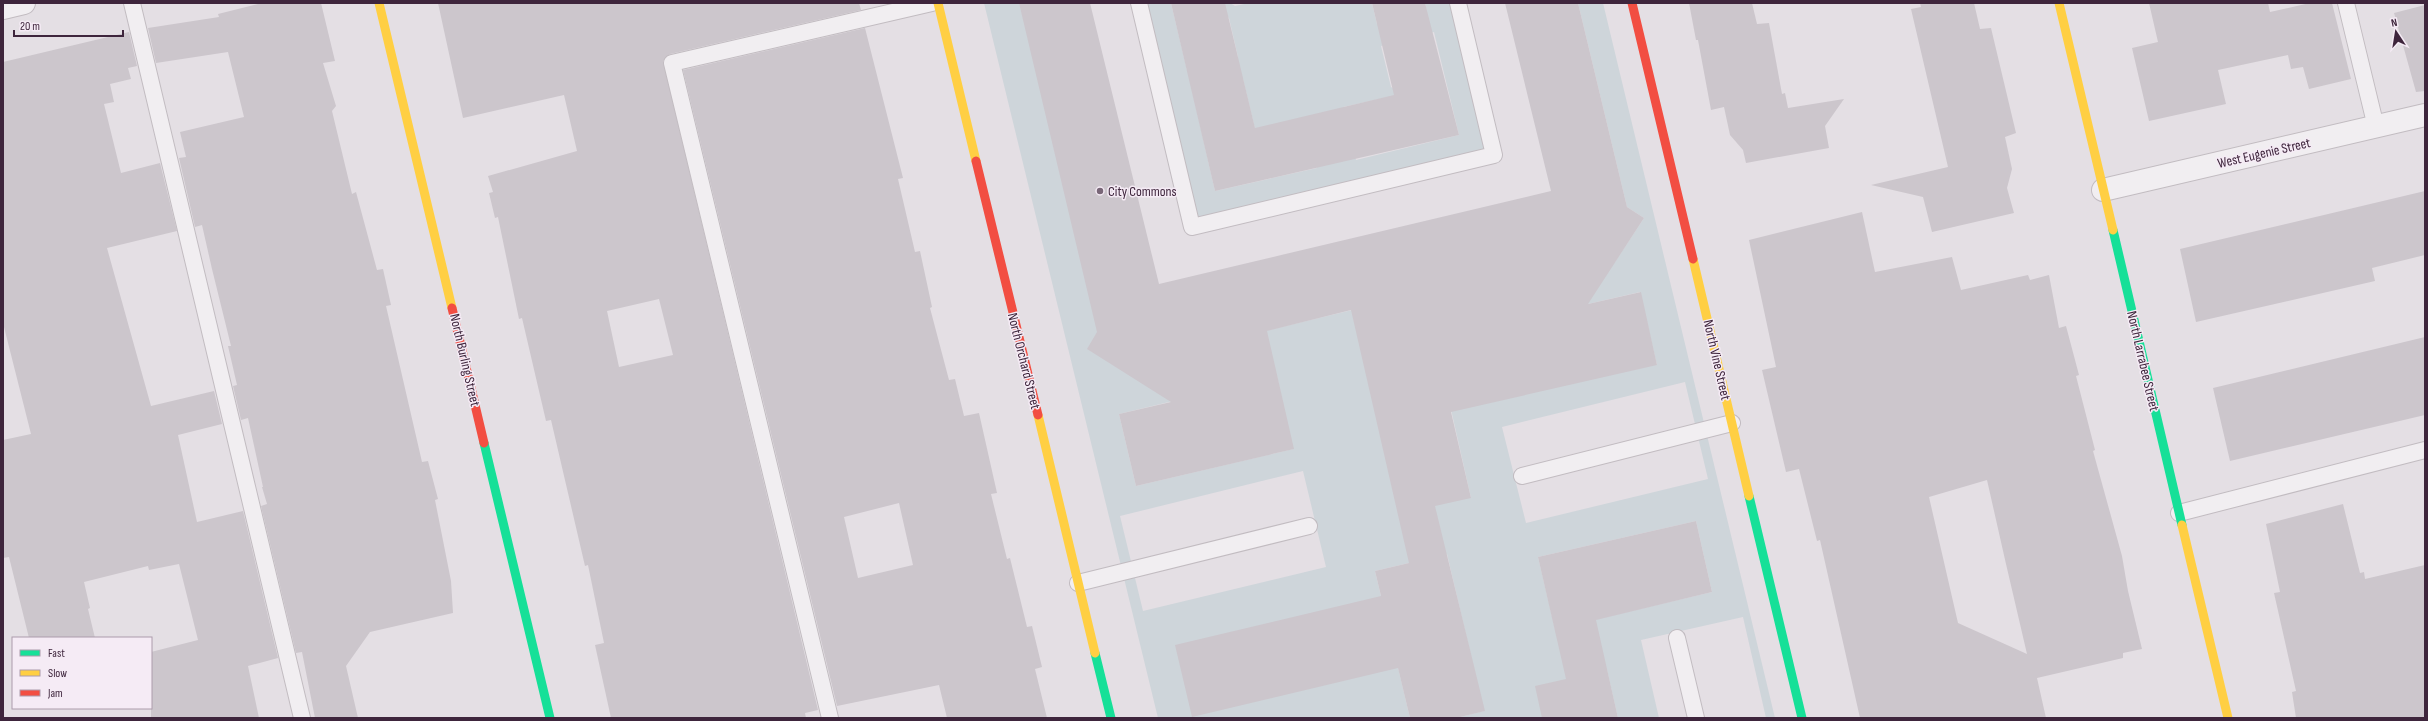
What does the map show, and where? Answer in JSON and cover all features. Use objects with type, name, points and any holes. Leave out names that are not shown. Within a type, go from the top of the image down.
[{"type":"street","points":[[3,8],[24,3]]},
{"type":"street","name":"North Burling Street","points":[[379,3],[550,718]]},
{"type":"street","name":"North Orchard Street","points":[[938,3],[1111,718]]},
{"type":"street","name":"North Vine Street","points":[[1632,3],[1802,718]]},
{"type":"street","name":"North Larrabee Street","points":[[2059,3],[2228,718]]},
{"type":"street","name":"West Eugenie Street","points":[[2103,190],[2425,115]]},
{"type":"lane","points":[[132,3],[302,718]]},
{"type":"lane","points":[[830,718],[672,63],[932,3]]},
{"type":"lane","points":[[1139,3],[1192,226],[1494,155],[1458,3]]},
{"type":"lane","points":[[2346,3],[2376,127]]},
{"type":"lane","points":[[1522,476],[1732,423]]},
{"type":"lane","points":[[2179,513],[2425,450]]},
{"type":"lane","points":[[1078,583],[1309,526]]},
{"type":"lane","points":[[1677,638],[1696,718]]},
{"type":"shaded area","points":[[984,3],[1019,3],[1140,361],[1598,251],[1615,262],[1644,218],[1627,207],[1578,3],[1603,3],[1775,718],[1766,718],[1743,617],[1641,640],[1659,718],[1618,718],[1607,670],[1542,718],[1456,718],[1484,711],[1447,554],[1375,571],[1410,718],[1158,718]],"holes":[[[1640,292],[1657,365],[1484,328]],[[1362,357],[1443,374],[1471,498]],[[1277,376],[1293,449],[1136,486],[1119,414]],[[1685,382],[1708,479],[1526,523],[1502,427]],[[1303,471],[1326,567],[1143,611],[1120,516]],[[1696,521],[1712,592],[1555,629],[1538,557]]]},
{"type":"shaded area","points":[[1139,3],[1171,3],[1187,70],[1238,57],[1229,18],[1217,11],[1221,3],[1230,3],[1235,6],[1249,3],[1372,3],[1377,24],[1427,13],[1425,3],[1458,3],[1494,155],[1192,227]],"holes":[[[1434,32],[1459,135],[1356,160],[1343,107],[1402,94],[1391,87],[1381,46]],[[1243,79],[1257,137],[1305,117],[1317,168],[1215,191],[1192,90]]]},
{"type":"building","points":[[262,3],[321,3],[335,61],[323,63],[336,106],[332,111],[352,194],[356,192],[377,270],[383,269],[391,305],[386,306],[422,462],[428,461],[438,499],[435,500],[451,581],[453,613],[370,632],[346,666],[358,718],[315,718],[302,652],[296,653],[261,506],[267,504],[262,487],[248,418],[241,420],[233,386],[237,385],[228,346],[231,346],[202,225],[195,227],[179,158],[186,157],[180,132],[244,117],[228,52],[156,63],[148,28],[219,17],[218,14]]},
{"type":"building","points":[[438,3],[859,3],[861,10],[670,54],[663,61],[818,710],[805,713],[806,718],[611,718],[595,645],[604,643],[588,565],[585,566],[551,420],[546,421],[522,318],[519,319],[498,217],[495,218],[489,193],[493,192],[488,176],[577,151],[564,95],[463,118]],"holes":[[[659,299],[673,355],[619,367],[607,311]]]},
{"type":"building","points":[[1019,3],[1090,3],[1159,284],[1551,191],[1505,3],[1578,3],[1627,207],[1644,218],[1588,304],[1641,292],[1657,365],[1451,412],[1471,498],[1435,506],[1485,711],[1456,718],[1410,718],[1398,668],[1192,717],[1175,645],[1381,596],[1375,571],[1409,563],[1351,310],[1267,331],[1294,449],[1136,486],[1119,414],[1171,402],[1087,349],[1097,332]]},
{"type":"building","points":[[1171,3],[1225,3],[1255,128],[1394,95],[1372,3],[1425,3],[1459,135],[1215,191]]},
{"type":"building","points":[[1689,3],[1752,3],[1757,24],[1769,23],[1782,94],[1785,93],[1788,108],[1844,99],[1825,126],[1829,148],[1746,163],[1743,150],[1730,135],[1724,107],[1711,110],[1698,40],[1696,40]]},
{"type":"building","points":[[1920,3],[1974,3],[1980,29],[1991,28],[2016,133],[2005,137],[2012,169],[2007,188],[2014,213],[1932,232],[1923,197],[1871,185],[1948,167],[1911,9],[1921,7]]},
{"type":"building","points":[[2149,3],[2268,3],[2270,12],[2310,3],[2332,3],[2351,79],[2309,89],[2303,67],[2291,69],[2288,55],[2218,70],[2226,104],[2149,121],[2132,48],[2158,42]]},
{"type":"building","points":[[2425,5],[2425,91],[2416,92],[2394,13]]},
{"type":"building","points":[[865,28],[903,178],[898,179],[915,252],[920,251],[932,307],[930,308],[949,380],[955,379],[964,416],[979,413],[997,493],[991,494],[1007,559],[1010,558],[1027,627],[1032,626],[1042,667],[1035,669],[1047,718],[947,718],[939,685],[837,706],[683,70]],"holes":[[[899,503],[913,565],[858,578],[844,517]]]},
{"type":"building","points":[[129,32],[137,66],[128,68],[131,79],[110,84],[114,102],[104,104],[121,173],[160,163],[177,231],[107,248],[151,406],[214,391],[222,424],[178,435],[197,522],[243,511],[278,658],[248,666],[259,718],[151,718],[152,652],[198,640],[179,564],[149,570],[148,566],[84,582],[90,608],[88,609],[95,637],[29,637],[9,557],[3,558],[3,440],[31,434],[3,323],[3,62]]},
{"type":"building","points":[[2425,191],[2425,255],[2372,268],[2375,281],[2196,322],[2180,249]]},
{"type":"building","points":[[1862,212],[1875,272],[1952,257],[1961,290],[2028,275],[2030,280],[2049,275],[2059,328],[2066,326],[2079,375],[2076,376],[2095,450],[2093,451],[2122,556],[2128,591],[2142,649],[2123,653],[2123,658],[2037,678],[2046,718],[1860,718],[1820,540],[1817,541],[1799,469],[1786,472],[1762,370],[1776,367],[1749,240]],"holes":[[[1987,480],[2027,654],[1958,623],[1929,497]]]},
{"type":"building","points":[[2425,337],[2425,415],[2230,461],[2213,388]]},
{"type":"building","points":[[2343,504],[2360,573],[2364,572],[2365,579],[2425,565],[2425,718],[2296,718],[2292,692],[2296,691],[2274,593],[2280,592],[2266,524]]},
{"type":"building","points":[[1696,521],[1712,592],[1596,620],[1618,718],[1542,718],[1535,686],[1566,679],[1538,557]]},
{"type":"traffic: fast","points":[[2113,230],[2182,525]]},
{"type":"traffic: fast","points":[[484,443],[550,718]]},
{"type":"traffic: fast","points":[[1749,496],[1802,718]]},
{"type":"traffic: fast","points":[[1095,653],[1111,718]]},
{"type":"traffic: slow","points":[[379,3],[452,308]]},
{"type":"traffic: slow","points":[[938,3],[976,161]]},
{"type":"traffic: slow","points":[[2059,3],[2113,230]]},
{"type":"traffic: slow","points":[[1693,259],[1749,496]]},
{"type":"traffic: slow","points":[[1038,415],[1095,653]]},
{"type":"traffic: slow","points":[[2182,525],[2228,718]]},
{"type":"traffic: jam","points":[[1632,3],[1693,259]]},
{"type":"traffic: jam","points":[[976,161],[1038,415]]},
{"type":"traffic: jam","points":[[452,308],[484,443]]},
{"type":"place","name":"City Commons","points":[[1100,191]]}]
